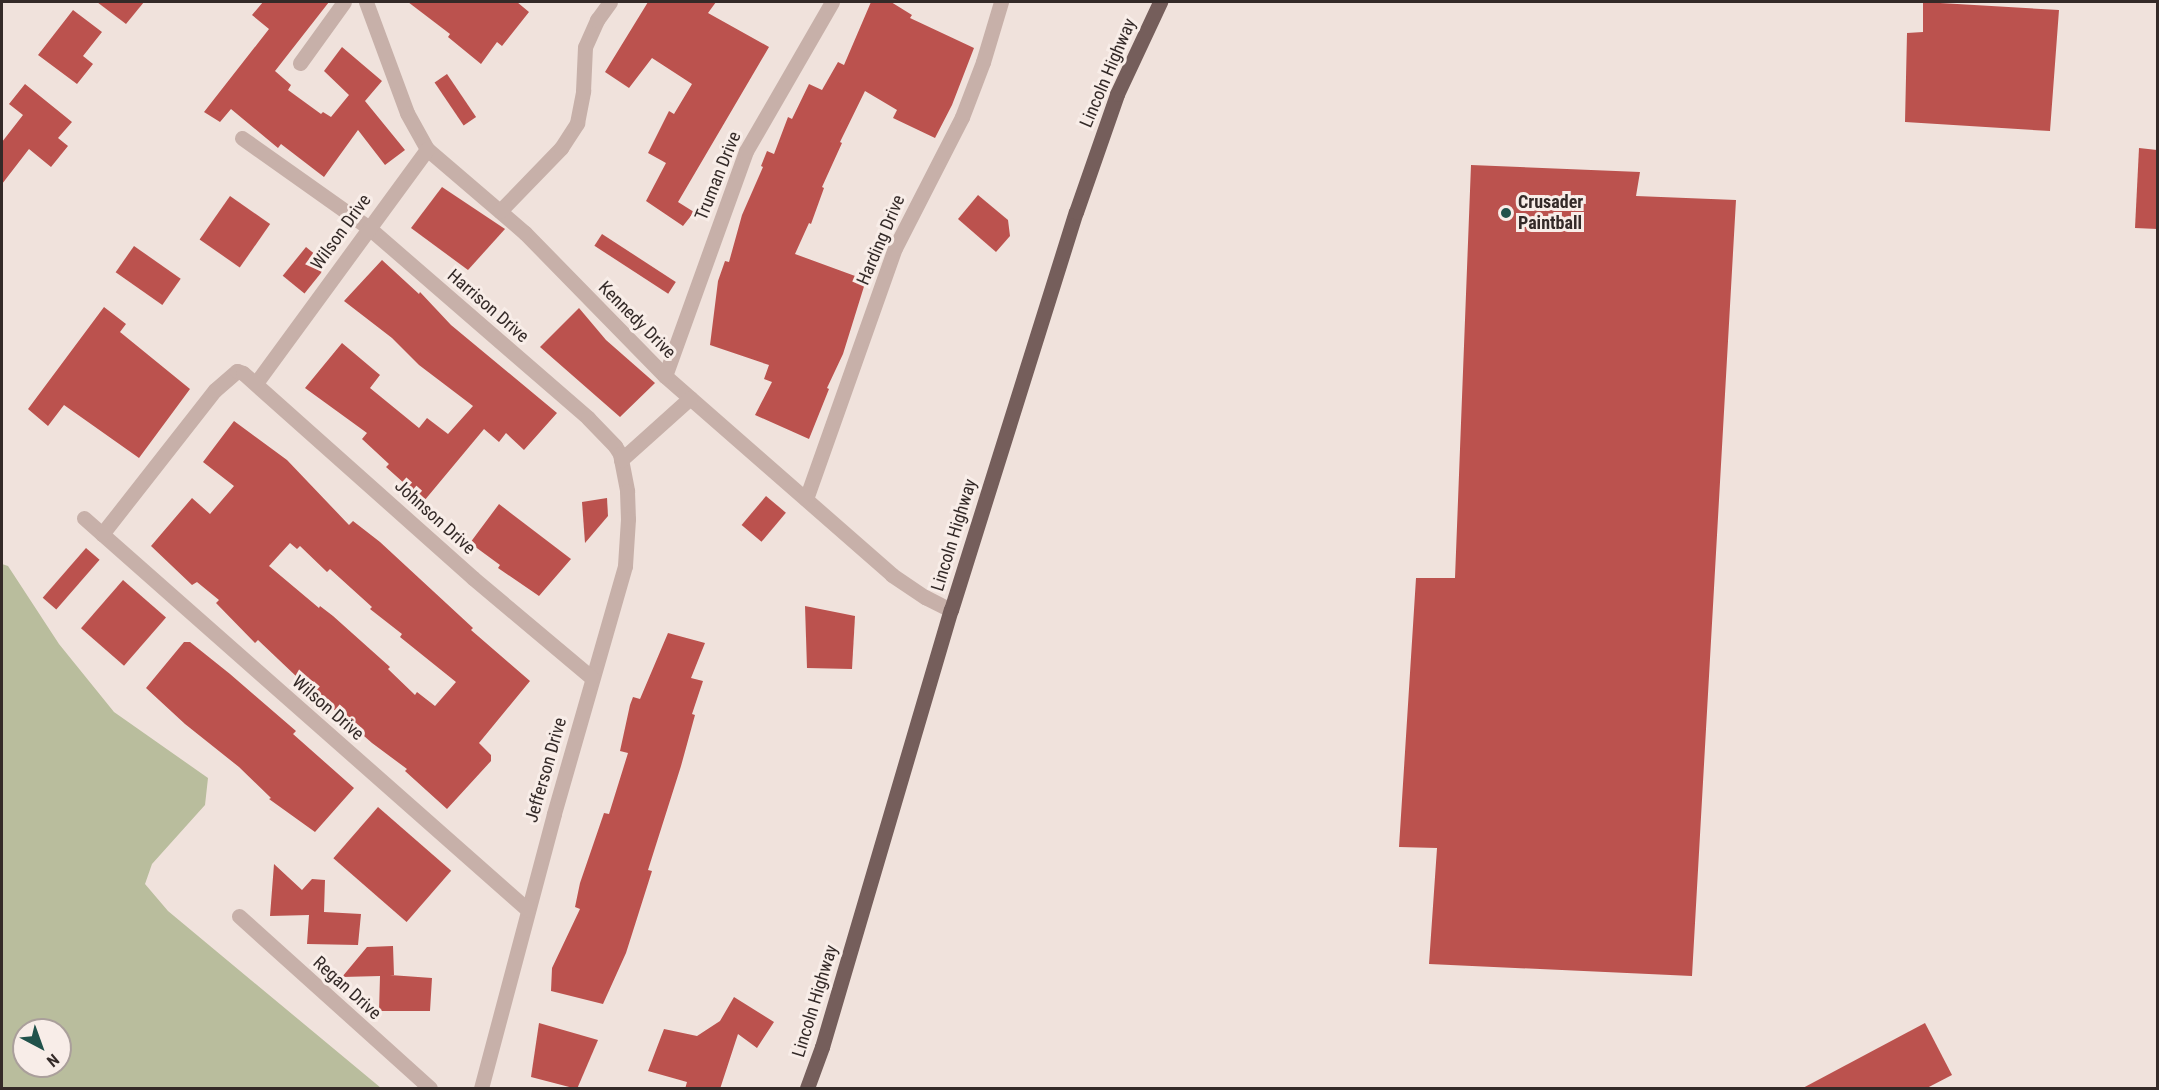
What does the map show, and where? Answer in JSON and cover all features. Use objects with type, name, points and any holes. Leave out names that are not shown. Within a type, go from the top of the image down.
[{"type":"main road","name":"Lincoln Highway","points":[[807,1089],[825,1036],[951,610],[1095,153],[1117,94],[1160,2]]},
{"type":"street","points":[[300,63],[344,2]]},
{"type":"street","name":"Kennedy Drive","points":[[366,2],[407,113],[427,149],[500,210],[665,376],[690,398],[892,575],[925,597],[951,610]]},
{"type":"street","points":[[500,210],[561,148],[577,123],[583,91],[585,47],[597,20],[610,2]]},
{"type":"street","name":"Truman Drive","points":[[665,376],[746,151],[832,2]]},
{"type":"street","name":"Harding Drive","points":[[806,499],[896,248],[963,117],[1001,2]]},
{"type":"street","name":"Harrison Drive","points":[[242,138],[369,228],[588,418],[615,446],[621,460]]},
{"type":"street","name":"Wilson Drive","points":[[256,382],[427,149]]},
{"type":"street","points":[[102,534],[216,390],[237,371],[256,382]]},
{"type":"street","name":"Johnson Drive","points":[[256,382],[473,578],[592,678]]},
{"type":"street","points":[[621,460],[690,398]]},
{"type":"street","name":"Jefferson Drive","points":[[481,1089],[528,910],[625,566],[628,519],[621,460]]},
{"type":"street","name":"Wilson Drive","points":[[84,518],[528,910]]},
{"type":"street","name":"Regan Drive","points":[[238,916],[430,1089]]},
{"type":"green space","points":[[2,564],[8,566],[59,644],[114,712],[208,778],[205,805],[152,864],[145,884],[168,911],[381,1088],[2,1088]]},
{"type":"building","points":[[97,2],[144,2],[126,24]]},
{"type":"building","points":[[263,2],[329,2],[275,71],[291,85],[288,90],[321,114],[323,112],[331,117],[349,95],[324,71],[342,47],[382,81],[365,101],[405,150],[385,165],[358,130],[324,177],[281,144],[278,148],[231,109],[220,122],[204,112],[269,29],[252,15]]},
{"type":"building","points":[[408,2],[517,2],[529,12],[502,46],[497,42],[481,64],[448,37],[450,34]]},
{"type":"building","points":[[648,2],[716,2],[708,13],[769,47],[678,202],[694,212],[683,226],[646,201],[666,163],[648,153],[669,111],[674,114],[692,84],[652,58],[629,88],[605,72]]},
{"type":"building","points":[[871,2],[891,2],[912,15],[910,18],[974,48],[952,105],[935,138],[893,118],[897,110],[865,91],[840,142],[842,143],[822,187],[824,188],[811,224],[809,223],[795,254],[866,280],[843,354],[827,388],[829,389],[809,439],[755,415],[772,382],[764,379],[769,365],[710,345],[718,281],[725,261],[729,262],[742,215],[763,167],[761,166],[767,151],[774,154],[788,117],[792,119],[809,84],[822,90],[838,62],[844,65]]},
{"type":"building","points":[[1923,2],[2059,10],[2050,131],[1905,122],[1907,33],[1923,32]]},
{"type":"building","points":[[73,10],[102,32],[83,56],[93,64],[77,84],[38,55]]},
{"type":"building","points":[[447,74],[476,117],[464,125],[435,82]]},
{"type":"building","points":[[25,84],[72,122],[58,138],[68,146],[51,167],[29,149],[2,184],[2,142],[23,115],[9,104]]},
{"type":"building","points":[[2139,148],[2157,150],[2157,229],[2135,228]]},
{"type":"building","points":[[1471,165],[1640,172],[1636,196],[1736,200],[1692,976],[1429,964],[1437,848],[1399,847],[1416,578],[1455,578]]},
{"type":"building","points":[[442,187],[505,229],[468,270],[411,228]]},
{"type":"building","points":[[978,195],[1008,220],[1010,236],[996,252],[958,219]]},
{"type":"building","points":[[230,196],[270,224],[240,268],[200,239]]},
{"type":"building","points":[[602,234],[676,282],[668,294],[594,246]]},
{"type":"building","points":[[134,246],[181,279],[162,305],[116,272]]},
{"type":"building","points":[[306,247],[328,265],[304,293],[283,276]]},
{"type":"building","points":[[382,260],[419,294],[420,292],[451,325],[557,413],[524,450],[506,433],[499,442],[484,429],[424,501],[386,467],[389,464],[362,439],[367,433],[305,388],[342,343],[380,375],[370,388],[419,428],[427,418],[448,434],[473,406],[419,365],[392,338],[344,301]]},
{"type":"building","points":[[104,307],[126,324],[120,332],[190,389],[139,458],[64,405],[48,426],[28,409]]},
{"type":"building","points":[[579,308],[606,340],[655,383],[620,417],[540,347]]},
{"type":"building","points":[[234,421],[287,460],[349,525],[353,521],[380,542],[473,628],[471,630],[530,681],[479,743],[491,755],[491,761],[447,809],[405,771],[407,769],[372,743],[258,640],[255,643],[216,603],[219,600],[197,582],[192,585],[151,546],[192,498],[210,514],[234,486],[203,462]],"holes":[[[290,543],[297,549],[300,546],[327,572],[330,569],[372,607],[370,609],[402,634],[400,637],[456,682],[435,706],[417,692],[415,695],[388,669],[390,667],[333,616],[320,606],[319,608],[269,566]]]},
{"type":"building","points":[[766,496],[786,513],[761,542],[742,525]]},
{"type":"building","points":[[607,498],[608,516],[585,543],[582,502]]},
{"type":"building","points":[[499,504],[571,559],[539,596],[498,568],[500,565],[470,543]]},
{"type":"building","points":[[86,548],[100,560],[56,610],[43,598]]},
{"type":"building","points":[[123,580],[166,617],[124,666],[81,628]]},
{"type":"building","points":[[805,606],[855,616],[852,669],[807,668]]},
{"type":"building","points":[[668,633],[705,643],[691,678],[703,681],[692,714],[695,715],[681,766],[648,870],[652,871],[626,953],[603,1004],[551,991],[552,968],[580,909],[575,907],[580,883],[604,813],[609,814],[628,753],[620,751],[630,705],[633,697],[640,699]]},
{"type":"building","points":[[184,642],[190,642],[230,674],[296,731],[293,734],[354,788],[315,832],[269,799],[271,798],[239,767],[185,724],[146,688]]},
{"type":"building","points":[[378,807],[451,871],[407,922],[333,858]]},
{"type":"building","points":[[274,864],[302,890],[312,879],[325,880],[324,912],[361,914],[358,945],[307,944],[309,915],[270,916]]},
{"type":"building","points":[[393,946],[394,975],[390,975],[432,978],[430,1011],[379,1011],[380,976],[342,977],[367,947]]},
{"type":"building","points":[[734,997],[774,1022],[757,1048],[738,1034],[720,1089],[685,1089],[687,1082],[648,1071],[664,1029],[697,1036],[720,1021]]},
{"type":"building","points":[[539,1023],[598,1040],[577,1089],[531,1077]]},
{"type":"building","points":[[1925,1023],[1952,1075],[1925,1089],[1801,1089]]},
{"type":"place","name":"Crusader Paintball","points":[[1506,213]]}]
